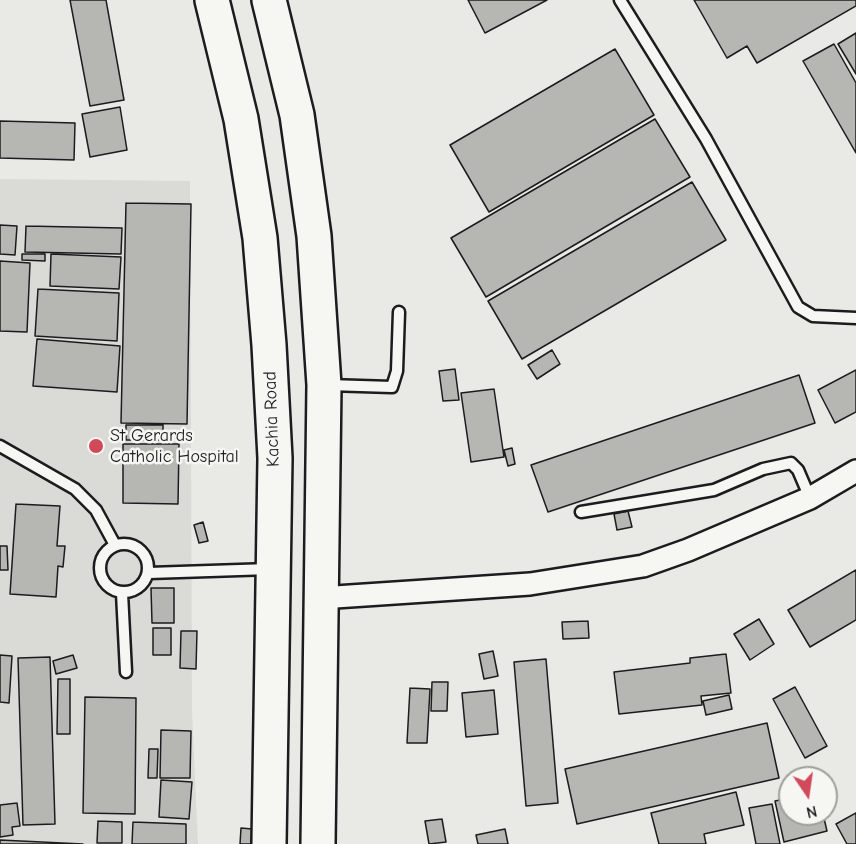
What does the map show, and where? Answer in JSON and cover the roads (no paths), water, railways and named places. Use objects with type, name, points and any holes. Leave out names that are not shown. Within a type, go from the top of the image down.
[{"type":"main road","name":"Kachia Road","points":[[212,0],[241,119],[260,238],[269,345],[275,458],[269,844]]},
{"type":"main road","points":[[269,0],[297,115],[314,236],[324,385],[318,844]]},
{"type":"street","points":[[320,598],[530,584],[643,566],[688,550],[810,498],[856,471]]},
{"type":"lane","points":[[620,0],[706,139],[798,307],[813,316],[856,318]]},
{"type":"lane","points":[[324,385],[393,387],[397,371],[399,312]]},
{"type":"lane","points":[[0,446],[75,489],[96,510],[115,545]]},
{"type":"lane","points":[[581,512],[714,490],[763,469],[791,463],[798,470],[810,498]]},
{"type":"lane","points":[[133,544],[146,555],[149,573],[144,584],[135,591],[122,593],[107,587],[99,572],[102,556],[115,545],[133,544]]},
{"type":"lane","points":[[149,573],[273,569]]},
{"type":"lane","points":[[122,593],[126,672]]},
{"type":"place","name":"St Gerards Catholic Hospital","points":[[96,446]]}]
